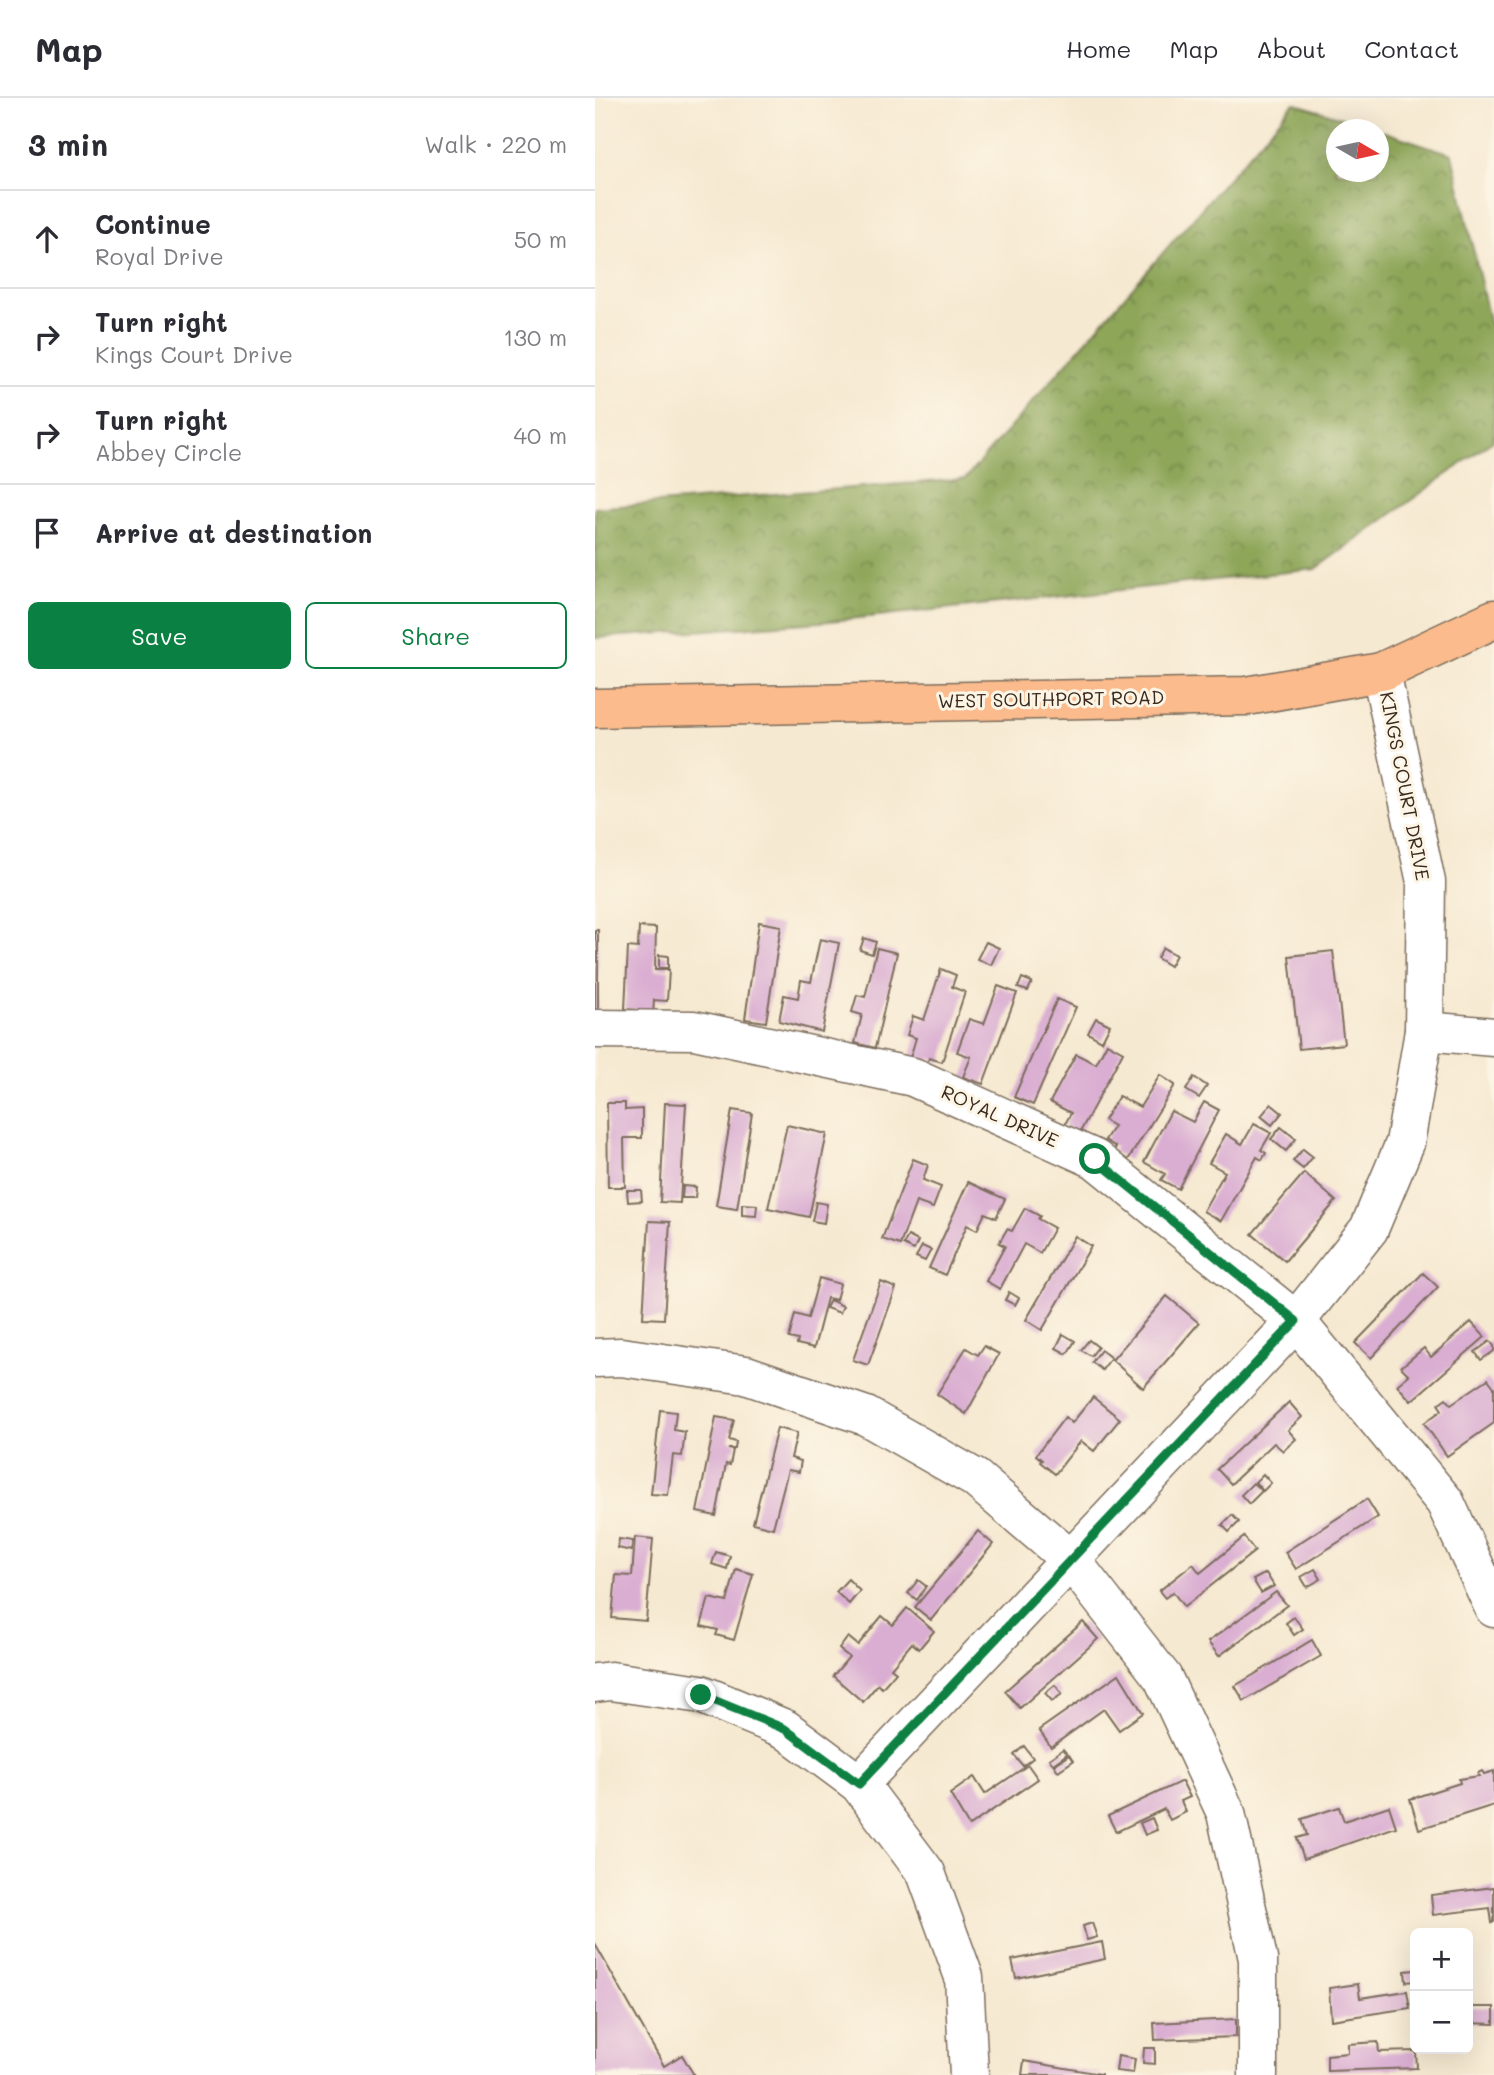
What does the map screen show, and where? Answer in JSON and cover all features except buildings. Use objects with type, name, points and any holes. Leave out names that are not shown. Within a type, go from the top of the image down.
[{"type":"main road","name":"WEST SOUTHPORT ROAD","points":[[595,708],[1247,696],[1381,672],[1494,619]]},
{"type":"street","name":"KINGS COURT DRIVE","points":[[859,1784],[1296,1321],[1369,1229],[1405,1143],[1424,1031],[1426,882],[1381,672]]},
{"type":"street","name":"ROYAL DRIVE","points":[[595,1029],[694,1030],[913,1077],[1095,1159],[1296,1321],[1445,1502],[1494,1608]]},
{"type":"street","points":[[1424,1031],[1494,1037]]},
{"type":"street","points":[[595,1358],[621,1357],[746,1375],[866,1416],[975,1478],[1071,1560],[1163,1678],[1226,1813],[1258,1959],[1258,2075]]},
{"type":"street","points":[[595,1683],[611,1681],[701,1695],[785,1729],[859,1784],[926,1872],[964,1977],[969,2075]]},
{"type":"green space","points":[[1294,103],[1345,119],[1326,119],[1326,182],[1389,182],[1389,133],[1452,154],[1494,342],[1494,440],[1316,569],[821,622],[595,638],[595,508],[965,479]]},
{"type":"route","points":[[701,1695],[785,1729],[859,1784],[1296,1321],[1095,1159]]}]
